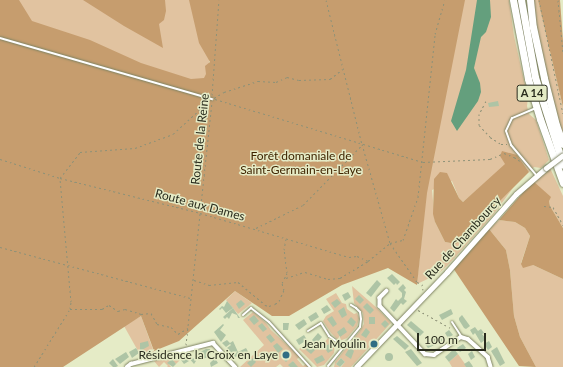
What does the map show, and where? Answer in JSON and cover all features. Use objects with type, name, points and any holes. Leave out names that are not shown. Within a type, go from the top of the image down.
[{"type":"highway","name":"A 14","points":[[513,0],[527,72],[536,107],[563,183]]},
{"type":"highway","name":"A 14","points":[[520,0],[535,77],[563,165]]},
{"type":"highway","points":[[530,0],[533,27],[544,78],[556,125],[563,144]]},
{"type":"street","name":"Rue de Chambourcy","points":[[356,367],[425,295],[516,194],[536,175],[563,156]]},
{"type":"street","points":[[387,291],[378,302],[380,306],[398,323],[425,354],[429,356],[434,355],[461,337],[468,339],[488,357],[491,367]]},
{"type":"street","points":[[127,367],[133,363],[213,343],[235,367]]},
{"type":"street","points":[[133,363],[137,367]]},
{"type":"lane","points":[[0,38],[212,99]]},
{"type":"lane","points":[[536,107],[512,118],[506,131],[511,145],[536,175]]},
{"type":"lane","points":[[328,367],[343,346],[360,327],[360,312],[351,305]]},
{"type":"lane","points":[[243,315],[251,308],[269,322],[274,329],[304,358],[310,367]]},
{"type":"lane","points":[[452,322],[461,337]]},
{"type":"lane","points":[[308,331],[321,323],[329,336],[343,346]]},
{"type":"path","name":"Route de la Reine","points":[[185,350],[212,99],[219,0]]},
{"type":"path","points":[[326,0],[362,144],[390,243],[417,282],[422,284],[425,295]]},
{"type":"path","points":[[285,278],[304,272],[328,279],[340,278],[368,261],[390,243],[403,240],[418,197],[423,162],[435,34],[445,0]]},
{"type":"path","points":[[539,0],[563,114]]},
{"type":"path","points":[[558,0],[560,36],[563,53]]},
{"type":"path","points":[[34,367],[70,309],[71,302],[60,178],[80,152],[136,148],[173,134],[212,99],[224,92],[258,81],[276,82],[287,77],[299,80],[330,79],[343,69]]},
{"type":"path","points":[[212,99],[423,162],[490,159],[504,153],[514,157],[520,162]]},
{"type":"path","points":[[486,101],[478,114],[479,125],[490,137],[501,144],[511,145]]},
{"type":"path","points":[[255,228],[303,205],[362,144]]},
{"type":"path","name":"Route aux Dames","points":[[0,159],[60,178],[200,212],[349,256],[357,256],[368,261]]},
{"type":"path","points":[[544,206],[553,208],[563,225]]},
{"type":"path","points":[[193,280],[209,285],[238,282],[264,305],[269,306],[279,300],[284,290],[282,283],[287,273],[284,250],[286,238]]},
{"type":"path","points":[[0,247],[191,299]]},
{"type":"path","points":[[70,309],[102,309],[109,305],[118,311],[125,309],[142,314],[151,313],[157,324],[170,327],[178,334],[188,328]]},
{"type":"path","points":[[416,309],[458,332]]},
{"type":"shaded area","points":[[0,0],[214,0],[207,91],[0,27]]},
{"type":"shaded area","points":[[455,0],[509,0],[514,36],[528,98],[527,106],[529,114],[536,120],[549,160],[541,168],[534,167],[529,172],[517,155],[463,202],[459,198],[452,181],[432,190],[435,222],[445,242],[456,244],[513,188],[493,215],[448,265],[438,274],[417,284],[431,144]]},
{"type":"shaded area","points":[[477,0],[490,0],[491,17],[486,32],[481,37],[474,68],[480,83],[481,92],[478,101],[457,131],[451,121],[466,70]]},
{"type":"shaded area","points":[[532,0],[538,0],[563,107],[563,138],[541,52]]},
{"type":"shaded area","points":[[550,168],[563,196],[563,228],[550,206],[549,201],[533,181]]},
{"type":"shaded area","points":[[499,220],[515,222],[525,228],[530,236],[521,263],[533,265],[563,279],[563,367],[536,367],[520,337],[514,316],[510,270],[506,250],[489,229]]},
{"type":"shaded area","points":[[352,286],[377,308],[391,323],[351,367],[341,367],[345,362],[341,358],[336,364],[340,367],[334,367],[335,362],[364,324],[363,313],[354,303]]},
{"type":"shaded area","points":[[235,291],[252,303],[238,314],[226,300]]},
{"type":"shaded area","points":[[336,293],[342,303],[346,304],[347,309],[354,314],[357,313],[359,318],[357,326],[347,338],[342,340],[337,339],[331,333],[323,321],[326,316],[334,311],[326,299]]},
{"type":"shaded area","points":[[253,312],[300,357],[297,359],[303,366],[306,364],[308,367],[297,367],[293,361],[289,365],[290,367],[283,367],[280,364],[276,367],[240,367],[264,345],[243,320]]},
{"type":"shaded area","points":[[141,316],[155,355],[142,358],[124,326]]},
{"type":"shaded area","points":[[328,338],[335,346],[334,353],[324,365],[317,367],[299,349],[310,341],[319,349]]},
{"type":"shaded area","points":[[458,354],[466,367],[452,367],[449,362]]},
{"type":"shaded area","points":[[176,355],[180,360],[176,364],[171,359],[168,363],[171,367],[167,367],[168,366],[164,362],[159,367],[154,361]]},
{"type":"green space","name":"Forêt domaniale de Saint-Germain-en-Laye","points":[[0,0],[19,0],[32,21],[90,40],[141,63],[191,79],[204,78],[206,74],[205,66],[210,62],[199,43],[189,0],[465,0],[427,193],[417,285],[388,268],[342,285],[289,316],[272,316],[235,291],[179,341],[154,351],[141,316],[63,367],[0,367]]},
{"type":"green space","points":[[83,0],[165,0],[166,11],[164,20],[159,24],[163,48],[124,26]]},
{"type":"green space","points":[[538,0],[560,0],[563,41],[563,107]]},
{"type":"green space","points":[[502,151],[517,155],[529,172],[460,241],[456,244],[445,242],[435,222],[433,214],[434,179],[440,172],[447,173],[459,198],[463,202],[505,164],[500,156]]},
{"type":"green space","points":[[533,181],[551,197],[549,201],[550,206],[563,228],[563,279],[533,265],[523,268],[521,264],[530,236],[525,228],[515,222],[499,220]]},
{"type":"green space","points":[[489,229],[506,250],[510,270],[514,316],[520,337],[536,367],[519,366],[453,268]]},
{"type":"building","points":[[498,101],[499,106],[489,107],[488,103]]},
{"type":"building","points":[[392,274],[400,282],[397,285],[396,283],[394,285],[387,278]]},
{"type":"building","points":[[377,280],[381,284],[371,297],[366,293]]},
{"type":"building","points":[[403,284],[406,288],[404,290],[406,292],[404,299],[407,301],[403,305],[401,303],[394,312],[390,308],[396,299],[398,301],[402,297],[402,293],[398,289]]},
{"type":"building","points":[[348,292],[351,297],[345,301],[342,295]]},
{"type":"building","points":[[359,295],[364,300],[360,304],[355,299]]},
{"type":"building","points":[[337,299],[341,303],[335,308],[331,303]]},
{"type":"building","points":[[241,300],[245,304],[239,309],[236,304]]},
{"type":"building","points":[[227,301],[233,308],[226,313],[222,308],[220,310],[219,309],[222,306],[224,307]]},
{"type":"building","points":[[367,303],[374,310],[370,314],[363,307]]},
{"type":"building","points":[[327,305],[331,310],[324,314],[321,309]]},
{"type":"building","points":[[344,307],[347,315],[342,318],[338,311]]},
{"type":"building","points":[[233,308],[240,318],[232,313],[229,319],[227,317],[225,319],[223,317]]},
{"type":"building","points":[[451,309],[453,314],[442,320],[439,315]]},
{"type":"building","points":[[316,312],[319,317],[311,322],[308,317]]},
{"type":"building","name":"Résidence la Croix en Laye","points":[[254,315],[259,321],[254,325],[249,319]]},
{"type":"building","points":[[462,315],[470,326],[466,329],[459,320]]},
{"type":"building","points":[[332,316],[337,324],[333,327],[327,319]]},
{"type":"building","points":[[351,317],[356,322],[353,327],[347,322]]},
{"type":"building","points":[[369,317],[375,317],[375,324],[369,324]]},
{"type":"building","points":[[304,319],[307,324],[299,330],[295,325]]},
{"type":"building","points":[[385,320],[389,324],[385,328],[381,324]]},
{"type":"building","points":[[411,321],[424,332],[420,336],[407,325]]},
{"type":"building","name":"Résidence la Croix en Laye","points":[[262,323],[267,329],[263,332],[258,326]]},
{"type":"building","name":"Résidence la Croix en Laye","points":[[283,323],[289,323],[288,330],[283,330]]},
{"type":"building","points":[[223,324],[224,325],[220,330],[226,335],[221,342],[214,332]]},
{"type":"building","points":[[344,327],[347,332],[340,337],[337,332]]},
{"type":"building","points":[[475,327],[478,331],[481,329],[484,333],[482,334],[486,339],[481,343],[475,333],[473,335],[470,330]]},
{"type":"building","points":[[366,328],[370,332],[366,338],[361,335]]},
{"type":"building","points":[[449,330],[453,335],[448,338],[445,333]]},
{"type":"building","points":[[318,333],[322,337],[316,344],[312,340]]},
{"type":"building","name":"Résidence la Croix en Laye","points":[[270,334],[275,340],[271,343],[266,337]]},
{"type":"building","name":"Résidence la Croix en Laye","points":[[304,335],[307,340],[299,345],[296,340]]},
{"type":"building","points":[[443,335],[446,340],[428,348],[424,343]]},
{"type":"building","points":[[397,336],[409,346],[405,350],[393,339]]},
{"type":"building","points":[[358,339],[362,343],[358,347],[354,344]]},
{"type":"building","points":[[227,340],[230,343],[233,341],[238,352],[246,348],[250,355],[245,360],[240,353],[236,357],[234,356],[227,348],[231,345],[230,344],[226,347],[222,343]]},
{"type":"building","points":[[148,341],[149,346],[140,351],[140,343]]},
{"type":"building","points":[[489,341],[492,347],[488,350],[484,344]]},
{"type":"building","name":"Résidence la Croix en Laye","points":[[277,343],[283,349],[278,353],[273,346]]},
{"type":"building","points":[[329,344],[333,350],[328,353],[324,347]]},
{"type":"building","points":[[463,344],[466,348],[460,352],[457,348]]},
{"type":"building","name":"Résidence la Croix en Laye","points":[[309,345],[315,350],[311,354],[306,350]]},
{"type":"building","points":[[350,347],[354,351],[351,359],[345,355]]},
{"type":"building","points":[[497,347],[505,363],[500,366],[491,351]]},
{"type":"building","points":[[136,348],[139,353],[132,358],[129,352]]},
{"type":"building","points":[[210,349],[211,354],[208,355],[209,357],[202,359],[200,352]]},
{"type":"building","points":[[411,349],[422,363],[417,366],[405,352]]},
{"type":"building","points":[[454,349],[458,354],[449,362],[445,357]]},
{"type":"building","name":"Résidence la Croix en Laye","points":[[288,350],[291,353],[287,357],[289,359],[286,362],[280,356]]},
{"type":"building","points":[[472,351],[475,357],[471,360],[468,354]]},
{"type":"building","points":[[126,352],[129,357],[120,364],[115,359]]},
{"type":"building","points":[[387,353],[391,353],[393,357],[391,361],[387,361],[385,359],[385,355]]},
{"type":"building","points":[[190,355],[196,361],[194,364],[188,357]]},
{"type":"building","name":"Résidence la Croix en Laye","points":[[322,355],[325,360],[317,364],[314,359]]},
{"type":"building","points":[[185,357],[189,361],[184,364],[181,360]]},
{"type":"building","points":[[215,358],[218,363],[211,367],[210,363]]},
{"type":"building","points":[[253,358],[256,362],[251,367],[247,363]]},
{"type":"building","points":[[341,358],[345,362],[340,367],[336,364]]},
{"type":"building","points":[[113,359],[118,366],[113,367],[109,363]]},
{"type":"building","points":[[172,359],[176,364],[173,367],[167,363]]},
{"type":"building","name":"Résidence la Croix en Laye","points":[[293,361],[298,367],[290,367],[288,365]]},
{"type":"building","points":[[469,361],[473,367],[466,367],[464,364]]},
{"type":"place","name":"Jean Moulin","points":[[374,344]]},
{"type":"place","name":"Résidence la Croix en Laye","points":[[286,355]]}]
